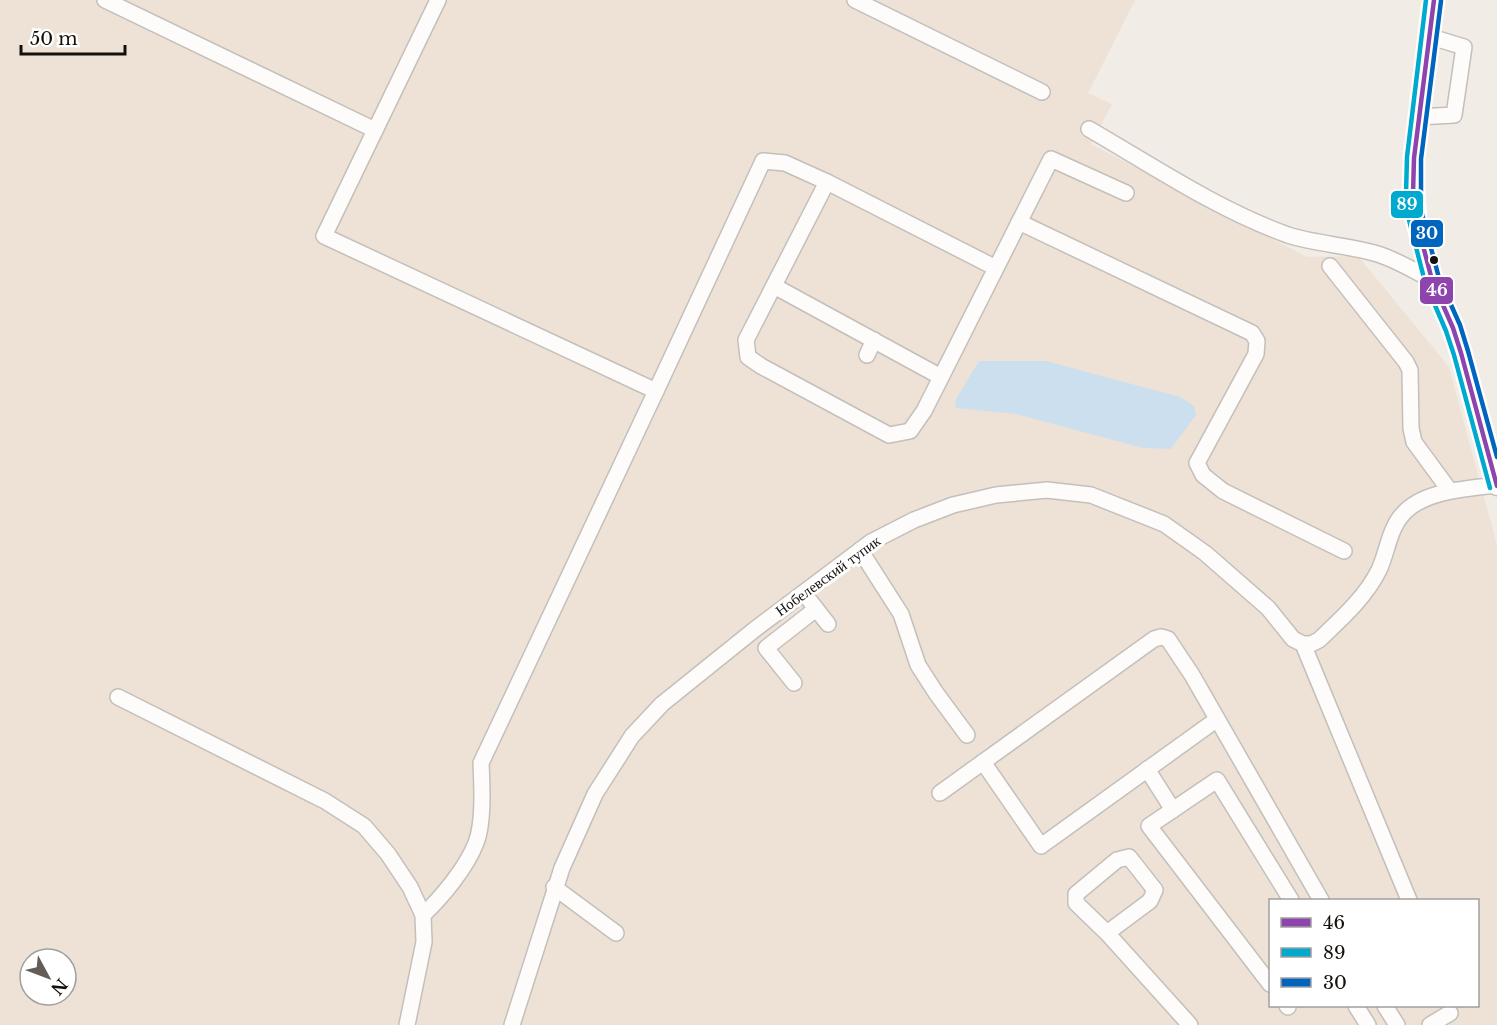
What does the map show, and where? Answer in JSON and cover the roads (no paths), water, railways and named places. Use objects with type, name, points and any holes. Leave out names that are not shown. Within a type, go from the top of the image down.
[{"type":"main road","points":[[1434,0],[1414,159],[1413,194],[1416,219],[1432,280],[1461,353],[1497,485]]},
{"type":"street","points":[[105,0],[375,130]]},
{"type":"street","points":[[438,0],[324,236],[656,391]]},
{"type":"street","points":[[855,0],[1042,92]]},
{"type":"street","points":[[1418,117],[1454,115],[1464,47],[1428,36]]},
{"type":"street","points":[[1089,129],[1181,183],[1235,211],[1288,234],[1375,253],[1432,280]]},
{"type":"street","points":[[827,182],[746,340],[748,357],[889,435],[910,431],[924,411],[1051,159],[1126,194]]},
{"type":"street","points":[[423,915],[443,896],[476,842],[482,802],[481,763],[763,162],[785,162],[996,268]]},
{"type":"street","points":[[1019,222],[1252,333],[1257,341],[1256,354],[1197,463],[1203,475],[1223,491],[1344,551]]},
{"type":"street","points":[[1330,266],[1406,362],[1410,370],[1411,428],[1414,442],[1450,491]]},
{"type":"street","points":[[774,286],[941,376]]},
{"type":"street","points":[[867,355],[874,340]]},
{"type":"street","points":[[1409,899],[1303,644],[1311,644],[1319,640],[1364,595],[1379,570],[1393,530],[1402,514],[1435,494],[1497,485]]},
{"type":"street","name":"Нобелевский тупик","points":[[512,1025],[554,887],[595,794],[632,736],[662,704],[803,593],[872,542],[914,520],[953,505],[996,495],[1047,490],[1091,495],[1164,524],[1205,553],[1268,608],[1293,639],[1303,644]]},
{"type":"street","points":[[860,550],[901,614],[918,666],[967,735]]},
{"type":"street","points":[[803,593],[828,624]]},
{"type":"street","points":[[794,683],[766,648],[816,609]]},
{"type":"street","points":[[940,793],[1154,639],[1161,637],[1173,644],[1320,899]]},
{"type":"street","points":[[118,697],[325,801],[364,826],[388,854],[410,887],[423,915],[424,942],[407,1025]]},
{"type":"street","points":[[983,762],[1041,846],[1216,720]]},
{"type":"street","points":[[1148,769],[1173,810]]},
{"type":"street","points":[[1269,983],[1149,826],[1217,780],[1290,899]]},
{"type":"street","points":[[1107,933],[1150,901],[1155,890],[1129,857],[1118,860],[1076,894],[1076,903],[1107,933],[1190,1025]]},
{"type":"street","points":[[554,887],[616,933]]},
{"type":"street","points":[[1357,1007],[1368,1025]]},
{"type":"street","points":[[1386,1007],[1397,1025]]},
{"type":"street","points":[[1430,1025],[1450,1015]]},
{"type":"water","points":[[979,361],[1046,361],[1180,397],[1194,406],[1196,415],[1171,449],[1143,448],[1016,414],[955,408],[956,399]]}]
